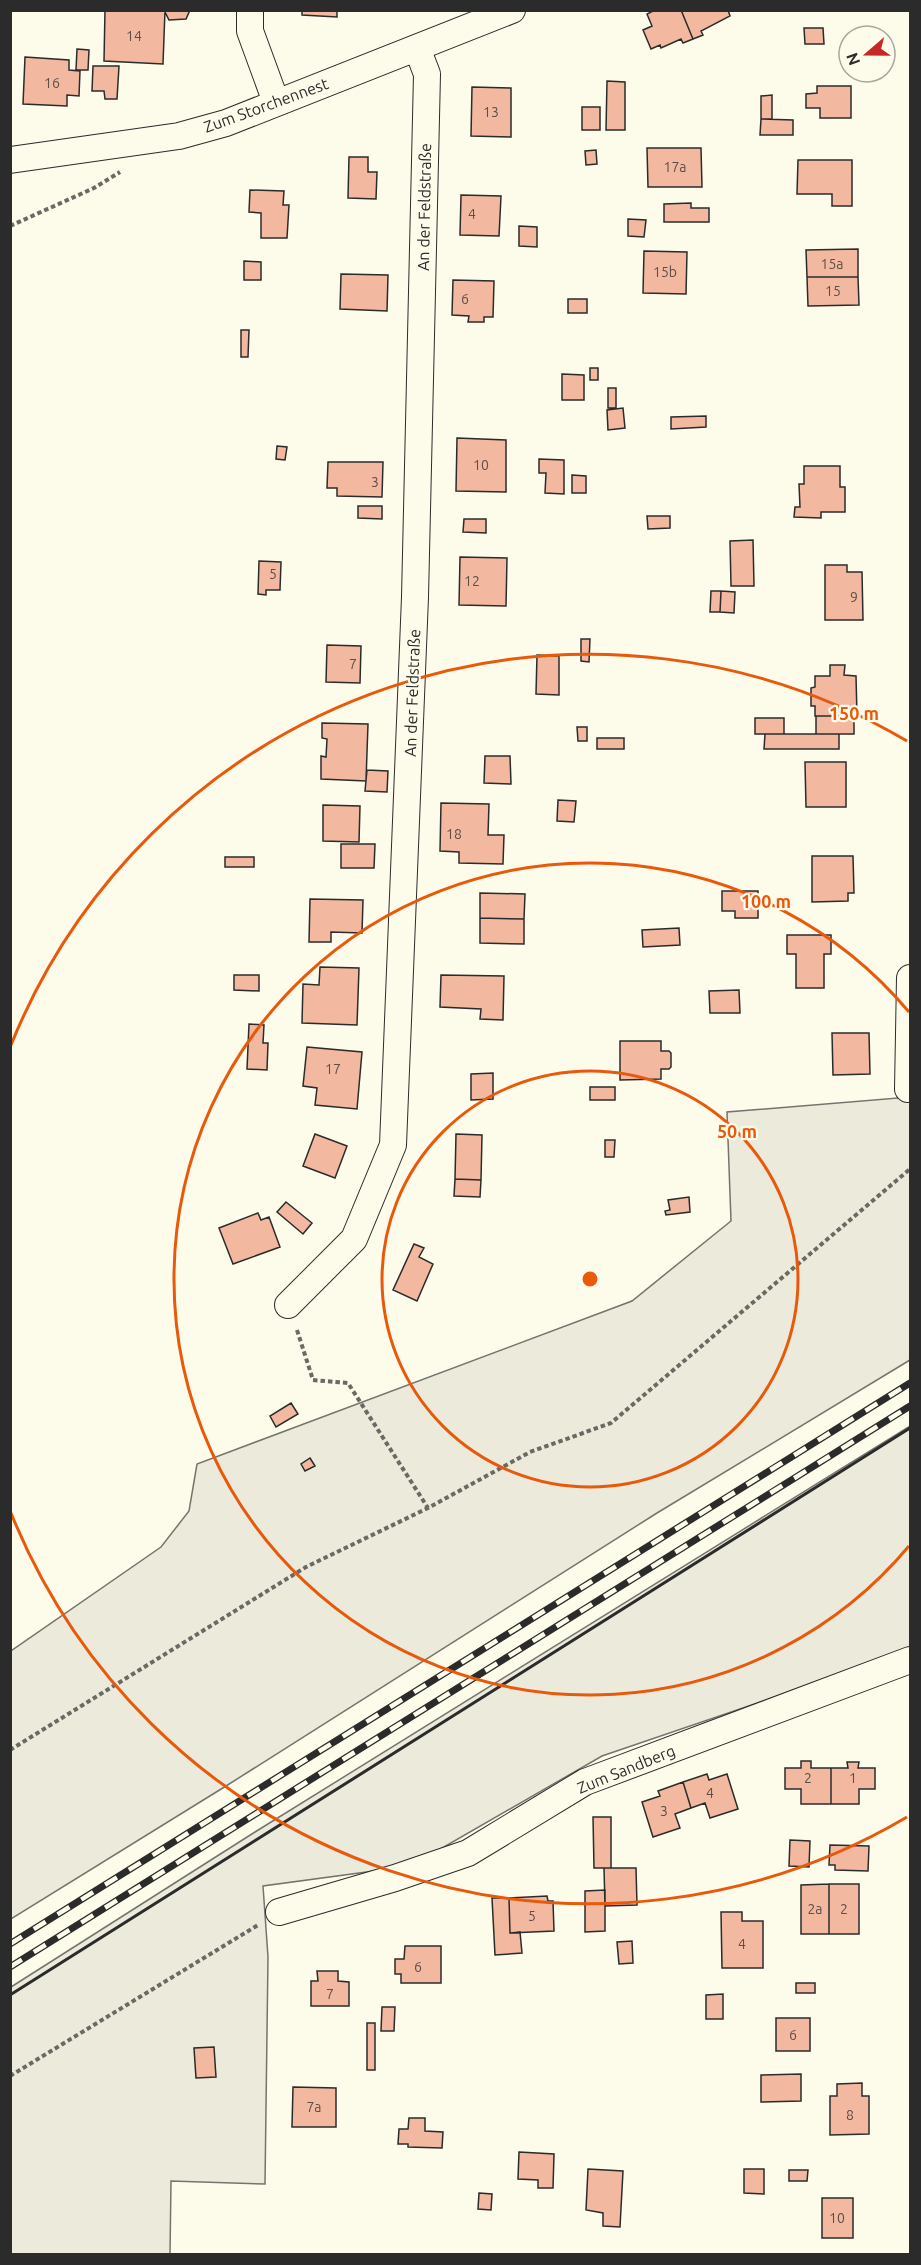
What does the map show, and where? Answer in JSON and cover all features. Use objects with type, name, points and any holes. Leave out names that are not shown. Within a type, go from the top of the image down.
[{"type":"street","points":[[250,10],[250,32],[276,102]]},
{"type":"street","name":"Zum Storchennest","points":[[10,160],[179,136],[226,123],[512,10]]},
{"type":"street","name":"An der Feldstraße","points":[[288,1305],[354,1239],[393,1144],[416,597],[426,74],[417,48]]},
{"type":"street","points":[[908,1089],[910,978]]},
{"type":"street","name":"Zum Sandberg","points":[[279,1912],[395,1878],[468,1853],[585,1782],[910,1660]]},
{"type":"path","points":[[10,226],[94,188],[122,171]]},
{"type":"path","points":[[10,1749],[306,1567],[428,1509],[530,1452],[611,1423],[910,1169]]},
{"type":"path","points":[[288,1305],[313,1380],[348,1383],[428,1509]]},
{"type":"path","points":[[10,2076],[279,1912]]},
{"type":"shaded area","points":[[910,1097],[910,1360],[657,1513],[11,1919],[11,1651],[161,1547],[189,1511],[197,1464],[632,1301],[731,1221],[727,1112]]},
{"type":"shaded area","points":[[910,1426],[910,1651],[602,1756],[411,1866],[263,1886],[268,1957],[265,2184],[171,2181],[170,2254],[11,2254],[11,1987],[255,1832]]},
{"type":"building","points":[[105,10],[165,10],[163,64],[104,61]]},
{"type":"building","points":[[164,10],[190,10],[186,19],[169,20]]},
{"type":"building","points":[[302,10],[337,10],[337,17],[302,15]]},
{"type":"building","points":[[655,10],[681,10],[693,39],[683,43],[681,39],[661,48],[660,45],[651,49],[643,30],[652,26],[647,14]]},
{"type":"building","points":[[681,10],[728,10],[730,16],[701,31],[703,35],[693,39]]},
{"type":"building","points":[[804,28],[823,28],[824,44],[805,44]]},
{"type":"building","points":[[77,49],[89,50],[88,70],[76,70]]},
{"type":"building","points":[[25,57],[69,60],[69,70],[80,71],[79,96],[67,95],[67,106],[23,104]]},
{"type":"building","points":[[93,66],[119,66],[117,99],[105,99],[104,91],[92,91]]},
{"type":"building","points":[[607,81],[625,82],[625,130],[606,130]]},
{"type":"building","points":[[817,86],[851,86],[851,118],[820,118],[820,108],[806,108],[806,94],[817,93]]},
{"type":"building","points":[[472,87],[511,88],[511,137],[471,136]]},
{"type":"building","points":[[772,95],[772,119],[761,119],[761,96]]},
{"type":"building","points":[[582,107],[600,107],[600,130],[582,130]]},
{"type":"building","points":[[761,119],[793,120],[793,135],[760,135]]},
{"type":"building","points":[[647,148],[701,148],[702,187],[648,187]]},
{"type":"building","points":[[596,150],[597,164],[586,165],[585,151]]},
{"type":"building","points":[[349,157],[368,157],[368,172],[377,172],[376,199],[348,198]]},
{"type":"building","points":[[798,160],[852,160],[852,206],[832,206],[832,194],[797,194]]},
{"type":"building","points":[[250,190],[284,191],[283,205],[289,205],[287,238],[261,238],[261,213],[249,212]]},
{"type":"building","points":[[461,195],[501,196],[499,236],[460,235]]},
{"type":"building","points":[[691,203],[691,208],[709,208],[709,222],[664,222],[664,204]]},
{"type":"building","points":[[628,219],[646,220],[644,237],[628,236]]},
{"type":"building","points":[[519,226],[537,227],[537,247],[519,246]]},
{"type":"building","points":[[858,249],[858,277],[807,277],[806,250]]},
{"type":"building","points":[[644,251],[687,252],[686,294],[643,293]]},
{"type":"building","points":[[244,261],[261,262],[261,280],[244,280]]},
{"type":"building","points":[[341,274],[388,275],[387,311],[340,309]]},
{"type":"building","points":[[807,277],[858,277],[859,305],[808,306]]},
{"type":"building","points":[[453,280],[494,281],[493,317],[484,317],[484,322],[468,322],[469,316],[452,315]]},
{"type":"building","points":[[568,299],[587,299],[587,313],[568,313]]},
{"type":"building","points":[[241,330],[249,330],[248,357],[241,357]]},
{"type":"building","points":[[590,368],[598,368],[598,380],[590,380]]},
{"type":"building","points":[[562,374],[584,375],[584,400],[562,400]]},
{"type":"building","points":[[608,388],[616,388],[616,408],[608,408]]},
{"type":"building","points":[[623,408],[625,428],[608,430],[607,410]]},
{"type":"building","points":[[706,416],[706,427],[671,429],[671,417]]},
{"type":"building","points":[[457,438],[506,440],[506,492],[456,491]]},
{"type":"building","points":[[277,446],[287,447],[285,460],[276,459]]},
{"type":"building","points":[[539,459],[564,460],[564,494],[545,493],[546,473],[539,473]]},
{"type":"building","points":[[328,462],[383,462],[382,497],[337,496],[337,488],[327,488]]},
{"type":"building","points":[[804,466],[840,466],[840,487],[845,487],[845,512],[821,512],[821,518],[794,517],[795,507],[800,507],[799,484],[804,484]]},
{"type":"building","points":[[572,475],[586,476],[586,493],[572,493]]},
{"type":"building","points":[[358,506],[382,506],[382,519],[358,518]]},
{"type":"building","points":[[647,516],[670,516],[670,528],[648,529]]},
{"type":"building","points":[[464,519],[486,519],[486,533],[463,532]]},
{"type":"building","points":[[753,540],[754,586],[731,586],[730,541]]},
{"type":"building","points":[[460,557],[507,558],[506,606],[459,605]]},
{"type":"building","points":[[259,561],[281,562],[280,590],[266,590],[266,595],[258,594]]},
{"type":"building","points":[[825,565],[847,565],[847,572],[862,572],[863,620],[825,620]]},
{"type":"building","points":[[711,591],[721,591],[720,612],[710,612]]},
{"type":"building","points":[[721,591],[735,592],[734,613],[720,612]]},
{"type":"building","points":[[581,639],[590,639],[589,662],[581,661]]},
{"type":"building","points":[[327,645],[361,646],[360,683],[326,682]]},
{"type":"building","points":[[537,655],[559,656],[559,695],[536,694]]},
{"type":"building","points":[[830,665],[845,665],[844,675],[856,676],[857,716],[815,716],[815,706],[811,706],[811,688],[815,687],[815,676],[830,676]]},
{"type":"building","points":[[816,716],[854,716],[854,734],[816,734]]},
{"type":"building","points":[[755,718],[784,718],[784,734],[755,734]]},
{"type":"building","points":[[322,723],[368,724],[366,781],[321,779],[321,756],[326,757],[327,739],[322,738]]},
{"type":"building","points":[[577,727],[587,727],[587,741],[578,741]]},
{"type":"building","points":[[765,734],[839,734],[839,749],[764,749]]},
{"type":"building","points":[[597,738],[624,738],[624,749],[597,749]]},
{"type":"building","points":[[485,756],[510,756],[511,784],[484,783]]},
{"type":"building","points":[[805,762],[846,762],[846,807],[806,807]]},
{"type":"building","points":[[367,770],[388,771],[387,792],[365,791]]},
{"type":"building","points":[[558,800],[576,801],[574,822],[557,821]]},
{"type":"building","points":[[441,803],[489,804],[488,835],[504,835],[503,864],[459,863],[459,852],[440,851]]},
{"type":"building","points":[[323,805],[360,806],[359,842],[323,841]]},
{"type":"building","points":[[341,844],[375,844],[374,868],[341,868]]},
{"type":"building","points":[[812,856],[853,856],[854,893],[848,893],[848,901],[812,902]]},
{"type":"building","points":[[225,857],[254,857],[254,867],[225,867]]},
{"type":"building","points":[[722,891],[758,891],[758,918],[735,918],[735,911],[722,911]]},
{"type":"building","points":[[480,893],[525,894],[524,919],[480,918]]},
{"type":"building","points":[[310,899],[363,900],[362,933],[331,932],[331,942],[309,942]]},
{"type":"building","points":[[480,918],[524,919],[524,944],[480,943]]},
{"type":"building","points":[[679,928],[680,945],[643,947],[642,930]]},
{"type":"building","points":[[787,935],[831,935],[831,954],[824,954],[824,988],[796,988],[796,954],[787,954]]},
{"type":"building","points":[[320,967],[359,968],[357,1025],[302,1023],[303,984],[319,985]]},
{"type":"building","points":[[234,975],[259,975],[259,991],[234,990]]},
{"type":"building","points":[[441,975],[504,976],[503,1020],[480,1019],[481,1009],[440,1007]]},
{"type":"building","points":[[739,990],[740,1013],[710,1013],[709,991]]},
{"type":"building","points":[[249,1024],[264,1025],[263,1043],[268,1043],[267,1070],[247,1069]]},
{"type":"building","points":[[832,1033],[869,1033],[870,1074],[833,1075]]},
{"type":"building","points":[[620,1041],[661,1041],[661,1051],[671,1053],[671,1067],[661,1069],[661,1079],[620,1080]]},
{"type":"building","points":[[307,1047],[362,1052],[357,1109],[315,1105],[317,1088],[303,1086]]},
{"type":"building","points":[[493,1073],[493,1099],[471,1100],[471,1074]]},
{"type":"building","points":[[590,1087],[615,1087],[615,1100],[590,1100]]},
{"type":"building","points":[[315,1134],[347,1146],[335,1178],[303,1166]]},
{"type":"building","points":[[456,1134],[482,1135],[481,1180],[455,1179]]},
{"type":"building","points":[[605,1140],[615,1140],[614,1157],[605,1157]]},
{"type":"building","points":[[455,1179],[481,1180],[480,1197],[454,1196]]},
{"type":"building","points":[[689,1197],[690,1212],[666,1215],[665,1211],[670,1210],[668,1200]]},
{"type":"building","points":[[286,1202],[312,1223],[303,1234],[277,1212]]},
{"type":"building","points":[[258,1213],[261,1220],[269,1217],[280,1247],[233,1264],[219,1228]]},
{"type":"building","points":[[414,1244],[424,1248],[419,1257],[433,1264],[417,1301],[393,1290]]},
{"type":"building","points":[[291,1403],[298,1414],[276,1427],[270,1416]]},
{"type":"building","points":[[310,1458],[315,1466],[305,1471],[301,1464]]},
{"type":"building","points":[[801,1761],[811,1761],[811,1768],[831,1768],[831,1804],[801,1804],[801,1789],[785,1789],[785,1768],[801,1768]]},
{"type":"building","points":[[847,1762],[859,1762],[858,1768],[875,1768],[875,1789],[859,1789],[859,1804],[831,1804],[831,1768],[848,1768]]},
{"type":"building","points":[[707,1774],[709,1780],[727,1774],[738,1809],[710,1818],[705,1803],[691,1808],[683,1782]]},
{"type":"building","points":[[683,1782],[691,1808],[675,1814],[680,1828],[653,1837],[642,1802],[660,1796],[658,1791]]},
{"type":"building","points":[[593,1817],[611,1817],[611,1868],[594,1868]]},
{"type":"building","points":[[790,1840],[810,1841],[809,1867],[789,1866]]},
{"type":"building","points":[[830,1845],[869,1846],[868,1871],[835,1870],[835,1865],[829,1865]]},
{"type":"building","points":[[604,1868],[636,1868],[637,1905],[605,1906]]},
{"type":"building","points":[[829,1884],[829,1934],[801,1934],[801,1885]]},
{"type":"building","points":[[829,1884],[859,1884],[859,1934],[829,1934]]},
{"type":"building","points":[[605,1890],[605,1931],[585,1932],[585,1891]]},
{"type":"building","points":[[547,1896],[548,1901],[553,1901],[554,1931],[510,1933],[509,1898]]},
{"type":"building","points":[[492,1898],[509,1898],[510,1933],[520,1932],[522,1953],[495,1955]]},
{"type":"building","points":[[721,1912],[742,1912],[742,1921],[763,1921],[763,1968],[722,1968]]},
{"type":"building","points":[[632,1941],[633,1963],[619,1964],[617,1942]]},
{"type":"building","points":[[405,1946],[441,1946],[441,1983],[401,1983],[401,1974],[395,1974],[395,1959],[404,1959]]},
{"type":"building","points":[[317,1971],[338,1971],[338,1981],[349,1982],[349,2006],[311,2006],[311,1981],[318,1981]]},
{"type":"building","points":[[796,1983],[815,1983],[815,1993],[796,1993]]},
{"type":"building","points":[[723,1994],[723,2019],[706,2019],[706,1995]]},
{"type":"building","points":[[382,2007],[395,2007],[394,2031],[381,2031]]},
{"type":"building","points":[[776,2018],[810,2018],[810,2051],[776,2051]]},
{"type":"building","points":[[367,2023],[375,2023],[375,2070],[367,2070]]},
{"type":"building","points":[[214,2047],[216,2077],[196,2078],[194,2048]]},
{"type":"building","points":[[801,2074],[801,2101],[761,2102],[761,2075]]},
{"type":"building","points":[[862,2083],[862,2096],[869,2096],[869,2134],[830,2135],[830,2096],[837,2096],[837,2084]]},
{"type":"building","points":[[293,2087],[336,2088],[336,2127],[292,2127]]},
{"type":"building","points":[[409,2118],[425,2118],[425,2131],[443,2132],[442,2148],[408,2147],[408,2144],[398,2144],[399,2129],[408,2129]]},
{"type":"building","points":[[519,2152],[554,2154],[553,2188],[538,2188],[538,2180],[518,2179]]},
{"type":"building","points":[[588,2169],[623,2171],[620,2227],[603,2226],[603,2213],[586,2210]]},
{"type":"building","points":[[744,2169],[764,2169],[764,2194],[744,2193]]},
{"type":"building","points":[[789,2170],[808,2170],[807,2181],[789,2181]]},
{"type":"building","points":[[479,2193],[492,2194],[491,2210],[478,2209]]},
{"type":"building","points":[[822,2198],[853,2198],[853,2238],[822,2238]]},
{"type":"railway","points":[[10,1944],[910,1383]]},
{"type":"railway","points":[[10,1967],[910,1406]]},
{"type":"wall","points":[[10,1995],[910,1428]]}]
